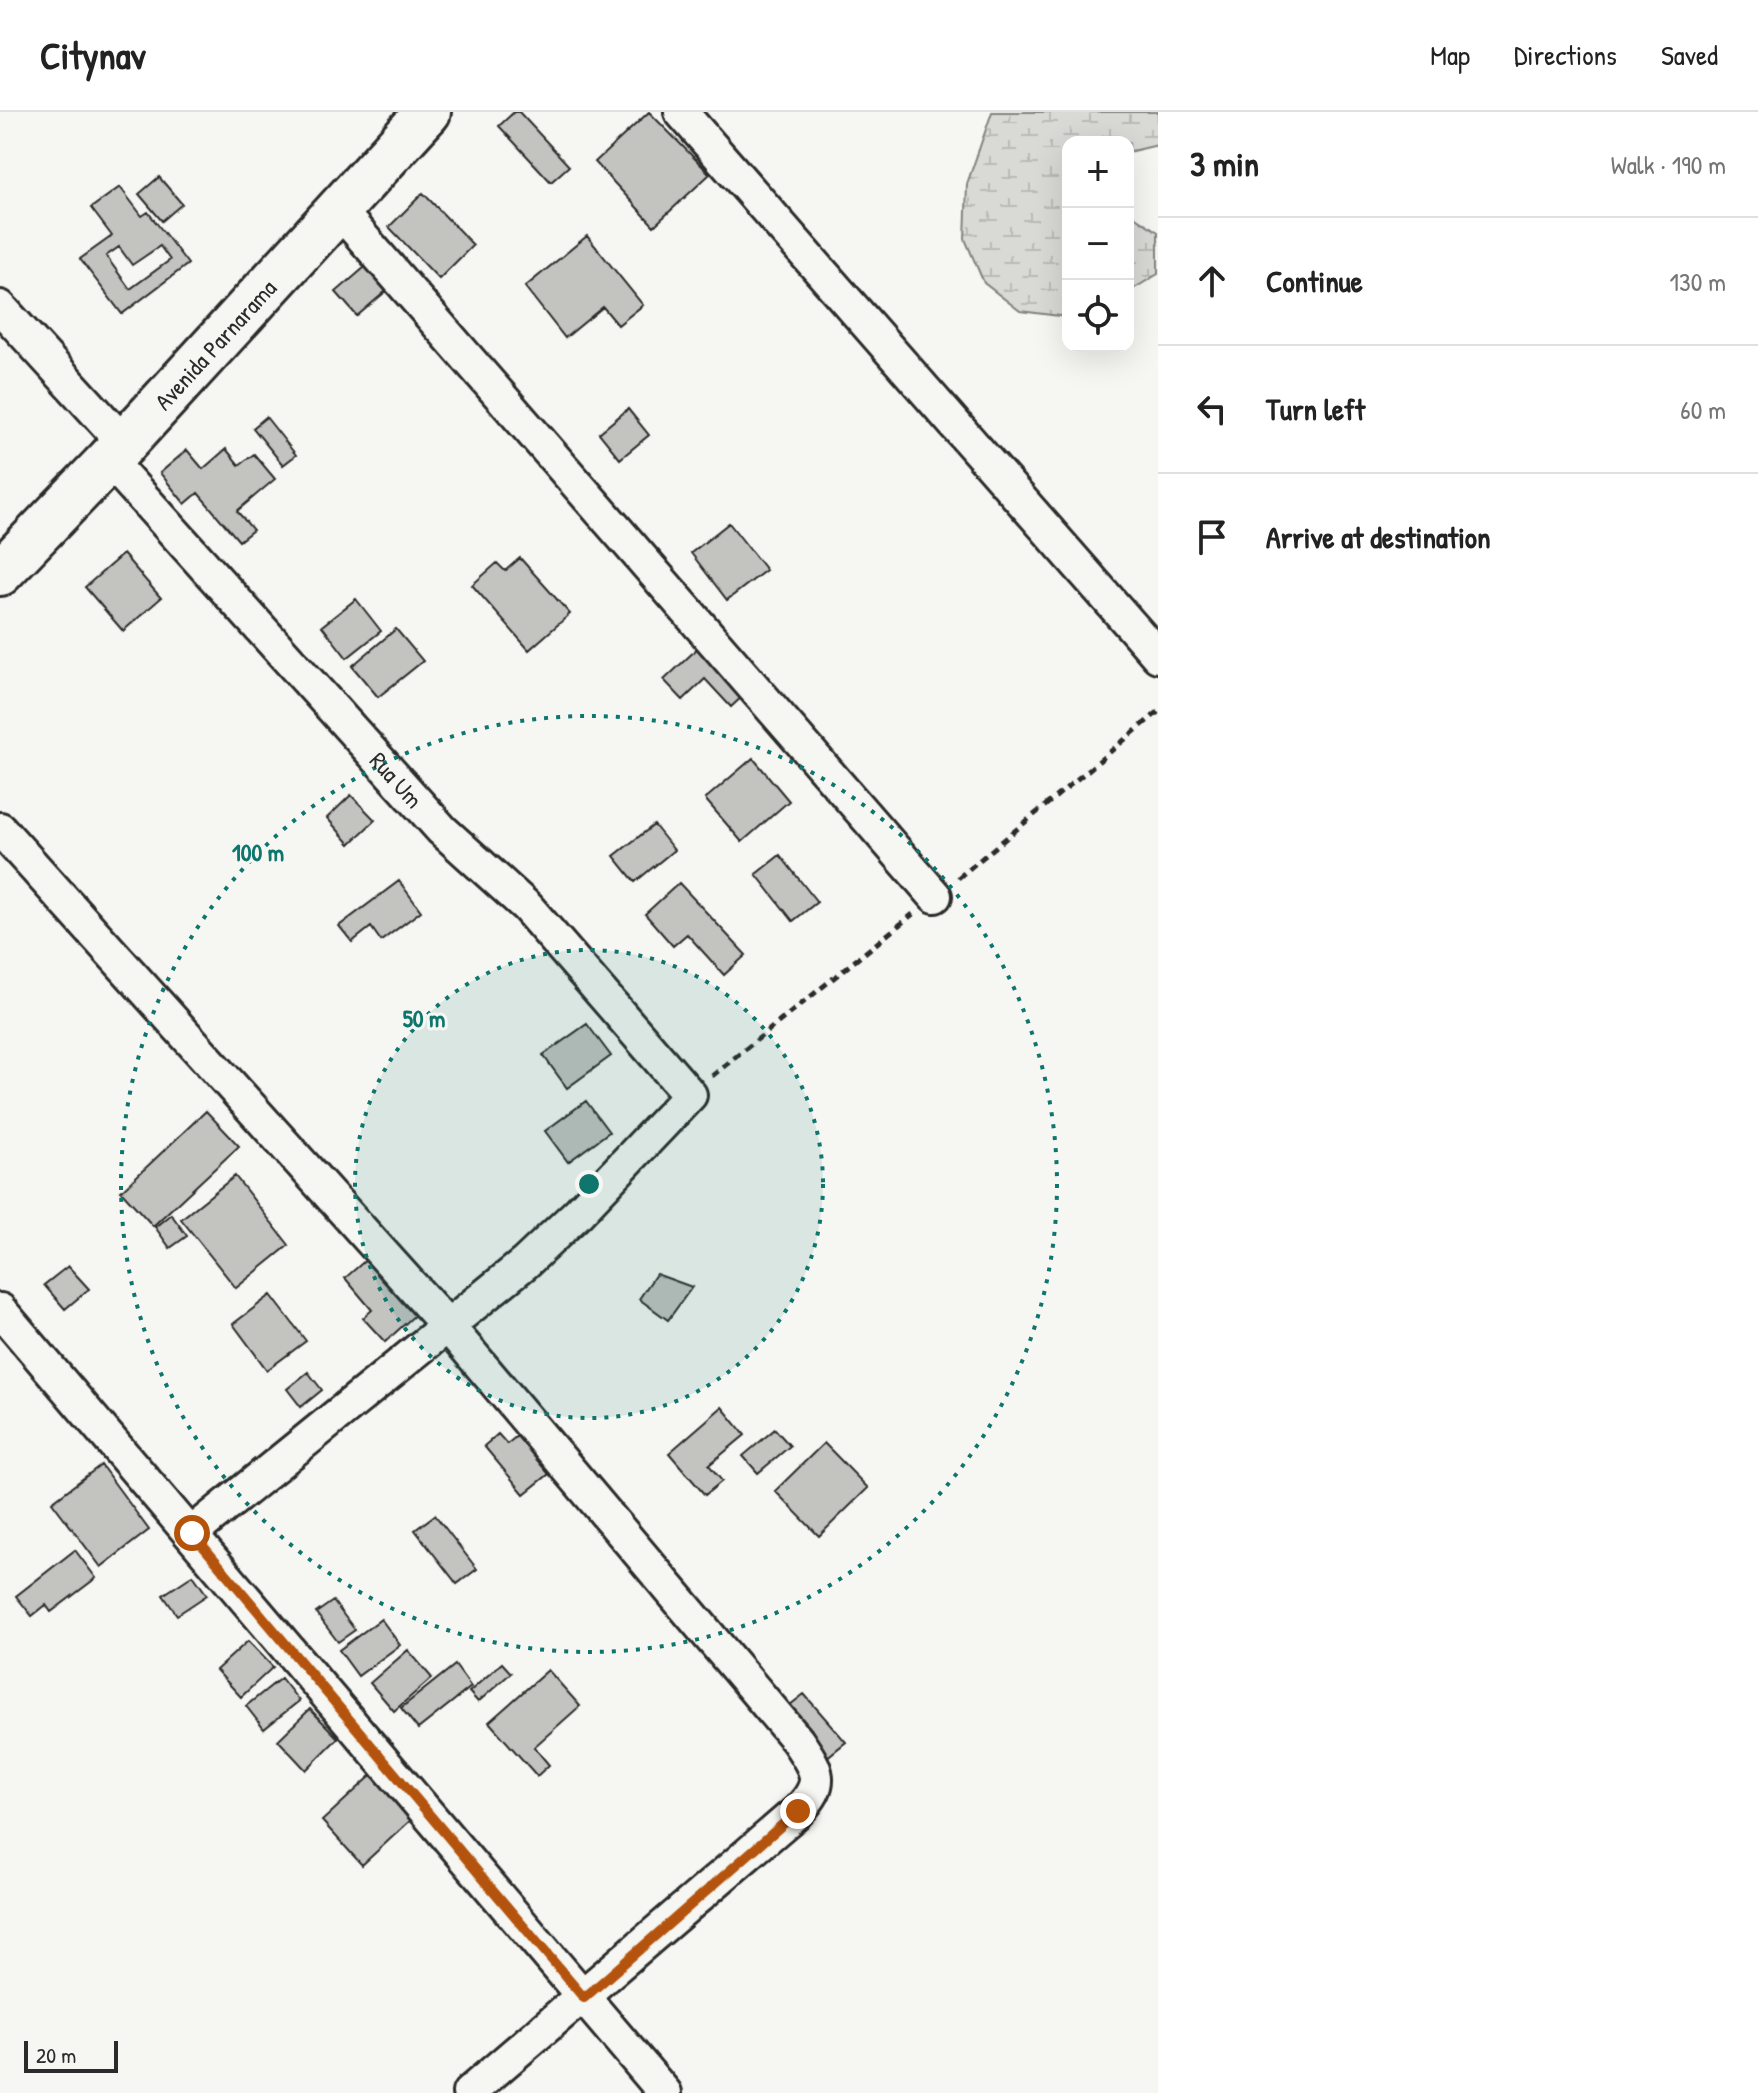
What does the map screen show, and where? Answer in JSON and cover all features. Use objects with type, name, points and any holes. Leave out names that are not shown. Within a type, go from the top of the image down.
[{"type":"street","name":"Avenida Parnarama","points":[[0,573],[116,452],[428,112]]},
{"type":"street","points":[[681,112],[1158,656]]},
{"type":"street","points":[[337,208],[935,896]]},
{"type":"street","name":"Rua Um","points":[[0,307],[116,452],[442,830],[527,907],[690,1095],[577,1214],[525,1263],[446,1324]]},
{"type":"street","points":[[0,829],[446,1324],[811,1760],[818,1780],[813,1795],[798,1811],[584,1998],[469,2093]]},
{"type":"street","points":[[0,1310],[665,2093]]},
{"type":"street","points":[[192,1533],[446,1324]]},
{"type":"green space","points":[[992,112],[1158,112],[1158,145],[1134,151],[1134,136],[1062,136],[1062,316],[1020,311],[984,283],[965,239],[967,184]]},
{"type":"green space","points":[[1134,216],[1158,232],[1158,274],[1134,288]]},
{"type":"building","points":[[514,112],[519,112],[569,166],[551,182],[499,126]]},
{"type":"building","points":[[649,112],[710,174],[654,226],[595,162]]},
{"type":"building","points":[[159,177],[182,204],[162,221],[139,194]]},
{"type":"building","points":[[120,187],[142,216],[148,212],[188,264],[122,314],[80,259],[112,236],[91,208]],"holes":[[[160,246],[170,260],[130,289],[106,256],[119,247],[132,265]]]},
{"type":"building","points":[[423,193],[473,245],[439,279],[389,227]]},
{"type":"building","points":[[587,236],[643,305],[618,325],[603,307],[565,338],[525,287]]},
{"type":"building","points":[[372,261],[392,286],[357,316],[336,292]]},
{"type":"building","points":[[628,409],[649,435],[620,459],[599,433]]},
{"type":"building","points":[[266,417],[296,455],[283,465],[253,428]]},
{"type":"building","points":[[226,449],[239,465],[254,454],[275,479],[237,511],[253,530],[239,541],[198,493],[185,504],[160,473],[187,450],[203,469]]},
{"type":"building","points":[[729,523],[766,570],[727,600],[691,553]]},
{"type":"building","points":[[123,554],[161,598],[123,631],[85,587]]},
{"type":"building","points":[[520,558],[570,614],[529,650],[472,585],[497,563],[505,571]]},
{"type":"building","points":[[356,599],[381,631],[347,658],[322,626]]},
{"type":"building","points":[[396,629],[423,661],[378,697],[352,666]]},
{"type":"building","points":[[700,646],[745,694],[731,707],[705,679],[683,700],[664,680]]},
{"type":"building","points":[[753,758],[789,801],[742,842],[705,799]]},
{"type":"building","points":[[351,795],[375,820],[350,844],[327,818]]},
{"type":"building","points":[[654,825],[674,850],[635,882],[614,856]]},
{"type":"building","points":[[780,855],[817,902],[793,921],[756,874]]},
{"type":"building","points":[[399,881],[421,911],[381,941],[371,927],[352,942],[339,926]]},
{"type":"building","points":[[679,883],[746,955],[724,975],[687,934],[673,946],[645,914]]},
{"type":"building","points":[[587,1024],[611,1056],[567,1088],[543,1055]]},
{"type":"building","points":[[586,1101],[609,1132],[568,1162],[545,1131]]},
{"type":"building","points":[[206,1111],[239,1146],[153,1226],[121,1191]]},
{"type":"building","points":[[235,1176],[289,1245],[236,1288],[181,1219]]},
{"type":"building","points":[[171,1214],[187,1236],[170,1248],[155,1227]]},
{"type":"building","points":[[367,1259],[416,1314],[385,1342],[363,1318],[372,1310],[345,1278]]},
{"type":"building","points":[[68,1266],[89,1289],[65,1309],[44,1285]]},
{"type":"building","points":[[656,1274],[692,1287],[668,1320],[639,1299]]},
{"type":"building","points":[[271,1295],[306,1341],[267,1370],[233,1324]]},
{"type":"building","points":[[308,1372],[322,1390],[301,1407],[287,1389]]},
{"type":"building","points":[[722,1407],[745,1435],[709,1465],[722,1481],[705,1495],[669,1453]]},
{"type":"building","points":[[775,1429],[790,1446],[758,1473],[743,1456]]},
{"type":"building","points":[[498,1434],[507,1444],[517,1436],[549,1474],[524,1494],[484,1446]]},
{"type":"building","points":[[824,1443],[868,1488],[819,1536],[775,1491]]},
{"type":"building","points":[[101,1465],[149,1530],[101,1567],[52,1502]]},
{"type":"building","points":[[435,1515],[477,1569],[457,1584],[415,1530]]},
{"type":"building","points":[[75,1550],[96,1578],[51,1612],[46,1605],[32,1616],[16,1596]]},
{"type":"building","points":[[193,1575],[207,1595],[177,1615],[163,1595]]},
{"type":"building","points":[[333,1601],[355,1630],[338,1642],[316,1613]]},
{"type":"building","points":[[381,1619],[400,1645],[358,1676],[339,1650]]},
{"type":"building","points":[[248,1641],[273,1667],[241,1697],[216,1670]]},
{"type":"building","points":[[408,1650],[432,1678],[394,1711],[370,1683]]},
{"type":"building","points":[[502,1663],[511,1673],[478,1702],[469,1692]]},
{"type":"building","points":[[455,1665],[471,1687],[418,1729],[401,1708]]},
{"type":"building","points":[[548,1670],[580,1706],[534,1747],[549,1765],[537,1776],[489,1722]]},
{"type":"building","points":[[281,1678],[299,1701],[264,1729],[246,1706]]},
{"type":"building","points":[[804,1694],[846,1742],[826,1758],[785,1709]]},
{"type":"building","points":[[310,1709],[338,1738],[306,1770],[278,1740]]},
{"type":"building","points":[[372,1775],[412,1819],[362,1865],[322,1821]]},
{"type":"route","points":[[192,1533],[584,1998],[798,1811]]}]
